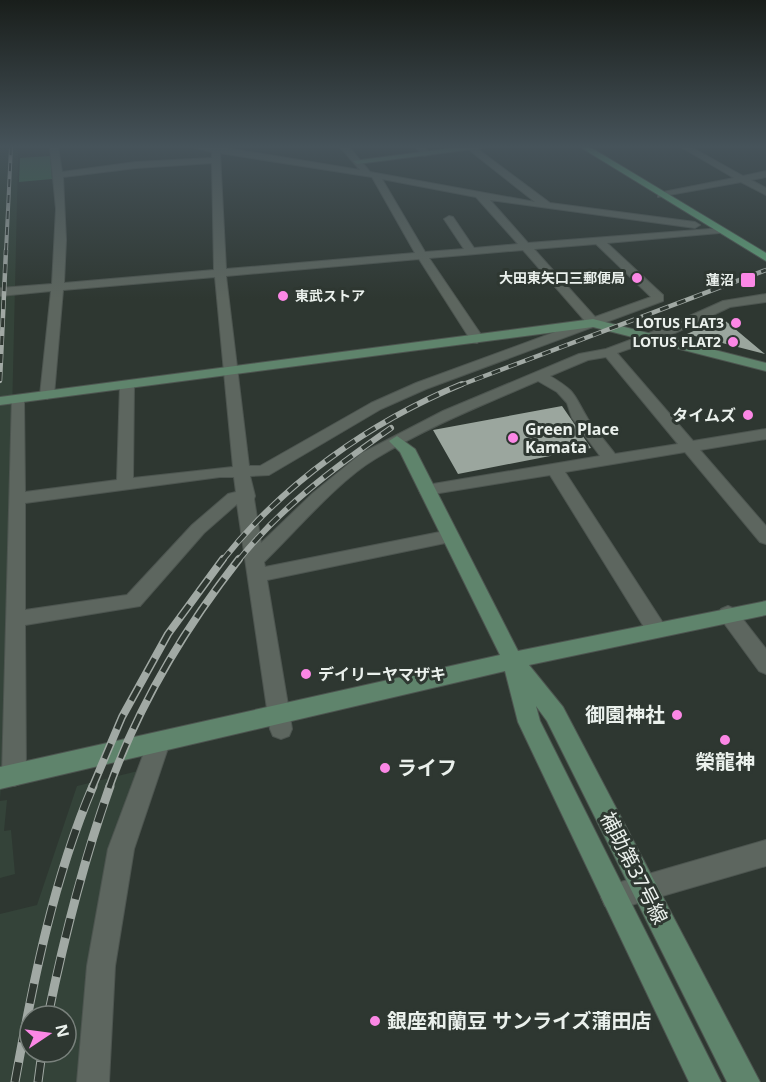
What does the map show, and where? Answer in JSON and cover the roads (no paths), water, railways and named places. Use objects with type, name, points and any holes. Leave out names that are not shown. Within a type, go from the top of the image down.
[{"type":"main road","points":[[665,197],[766,258]]},
{"type":"street","points":[[47,395],[63,228],[61,197]]},
{"type":"street","points":[[217,197],[219,273],[229,372],[280,722]]},
{"type":"street","points":[[388,197],[422,256],[477,339]]},
{"type":"street","points":[[482,197],[593,323]]},
{"type":"street","points":[[490,197],[717,229]]},
{"type":"street","points":[[536,197],[547,206]]},
{"type":"street","points":[[448,219],[471,251]]},
{"type":"street","points":[[0,292],[717,229]]},
{"type":"street","points":[[16,499],[220,472],[263,471],[337,427],[421,386],[659,298],[598,240]]},
{"type":"street","points":[[256,568],[318,497],[368,456],[448,414],[584,357],[609,352],[727,304],[762,302]]},
{"type":"street","points":[[766,366],[593,323],[9,400],[16,499],[15,619],[7,776],[159,742],[280,722],[513,661],[656,629],[766,608]]},
{"type":"street","points":[[609,352],[766,538]]},
{"type":"street","points":[[539,376],[562,389],[574,402],[580,418],[610,459]]},
{"type":"street","points":[[125,484],[127,385]]},
{"type":"street","points":[[428,490],[766,434]]},
{"type":"street","name":"補助第37号線","points":[[397,441],[407,449],[513,661],[555,714],[744,1082]]},
{"type":"street","points":[[554,468],[656,629]]},
{"type":"street","points":[[15,619],[132,601],[198,529],[234,498],[247,496]]},
{"type":"street","points":[[256,568],[450,536]]},
{"type":"street","points":[[728,615],[766,665]]},
{"type":"street","name":"補助第37号線","points":[[513,661],[529,722],[705,1082]]},
{"type":"street","points":[[93,1082],[101,966],[121,849],[159,742]]},
{"type":"street","points":[[614,897],[766,853]]},
{"type":"railway","points":[[6,251],[9,197]]},
{"type":"railway","points":[[0,381],[6,250]]},
{"type":"railway","points":[[458,386],[766,270]]},
{"type":"railway","points":[[222,561],[273,506],[331,458],[394,417],[462,384]]},
{"type":"railway","points":[[238,561],[291,505],[391,428]]},
{"type":"railway","points":[[92,788],[122,717],[168,634],[223,559]]},
{"type":"railway","points":[[109,788],[134,727],[165,668],[200,612],[239,559]]},
{"type":"railway","points":[[15,1082],[37,969],[55,895],[93,786]]},
{"type":"railway","points":[[51,1004],[75,900],[110,786]]},
{"type":"railway","points":[[38,1082],[40,1064]]},
{"type":"place","name":"大田東矢口三郵便局","points":[[637,278]]},
{"type":"place","name":"蓮沼","points":[[748,280]]},
{"type":"place","name":"東武ストア","points":[[283,296]]},
{"type":"place","name":"LOTUS FLAT3","points":[[736,323]]},
{"type":"place","name":"LOTUS FLAT2","points":[[733,342]]},
{"type":"place","name":"タイムズ","points":[[748,415]]},
{"type":"place","name":"Green Place Kamata","points":[[513,438]]},
{"type":"place","name":"デイリーヤマザキ","points":[[306,674]]},
{"type":"place","name":"御園神社","points":[[677,715]]},
{"type":"place","name":"榮龍神","points":[[725,740]]},
{"type":"place","name":"ライフ","points":[[385,768]]},
{"type":"place","name":"銀座和蘭豆 サンライズ蒲田店","points":[[375,1021]]}]
